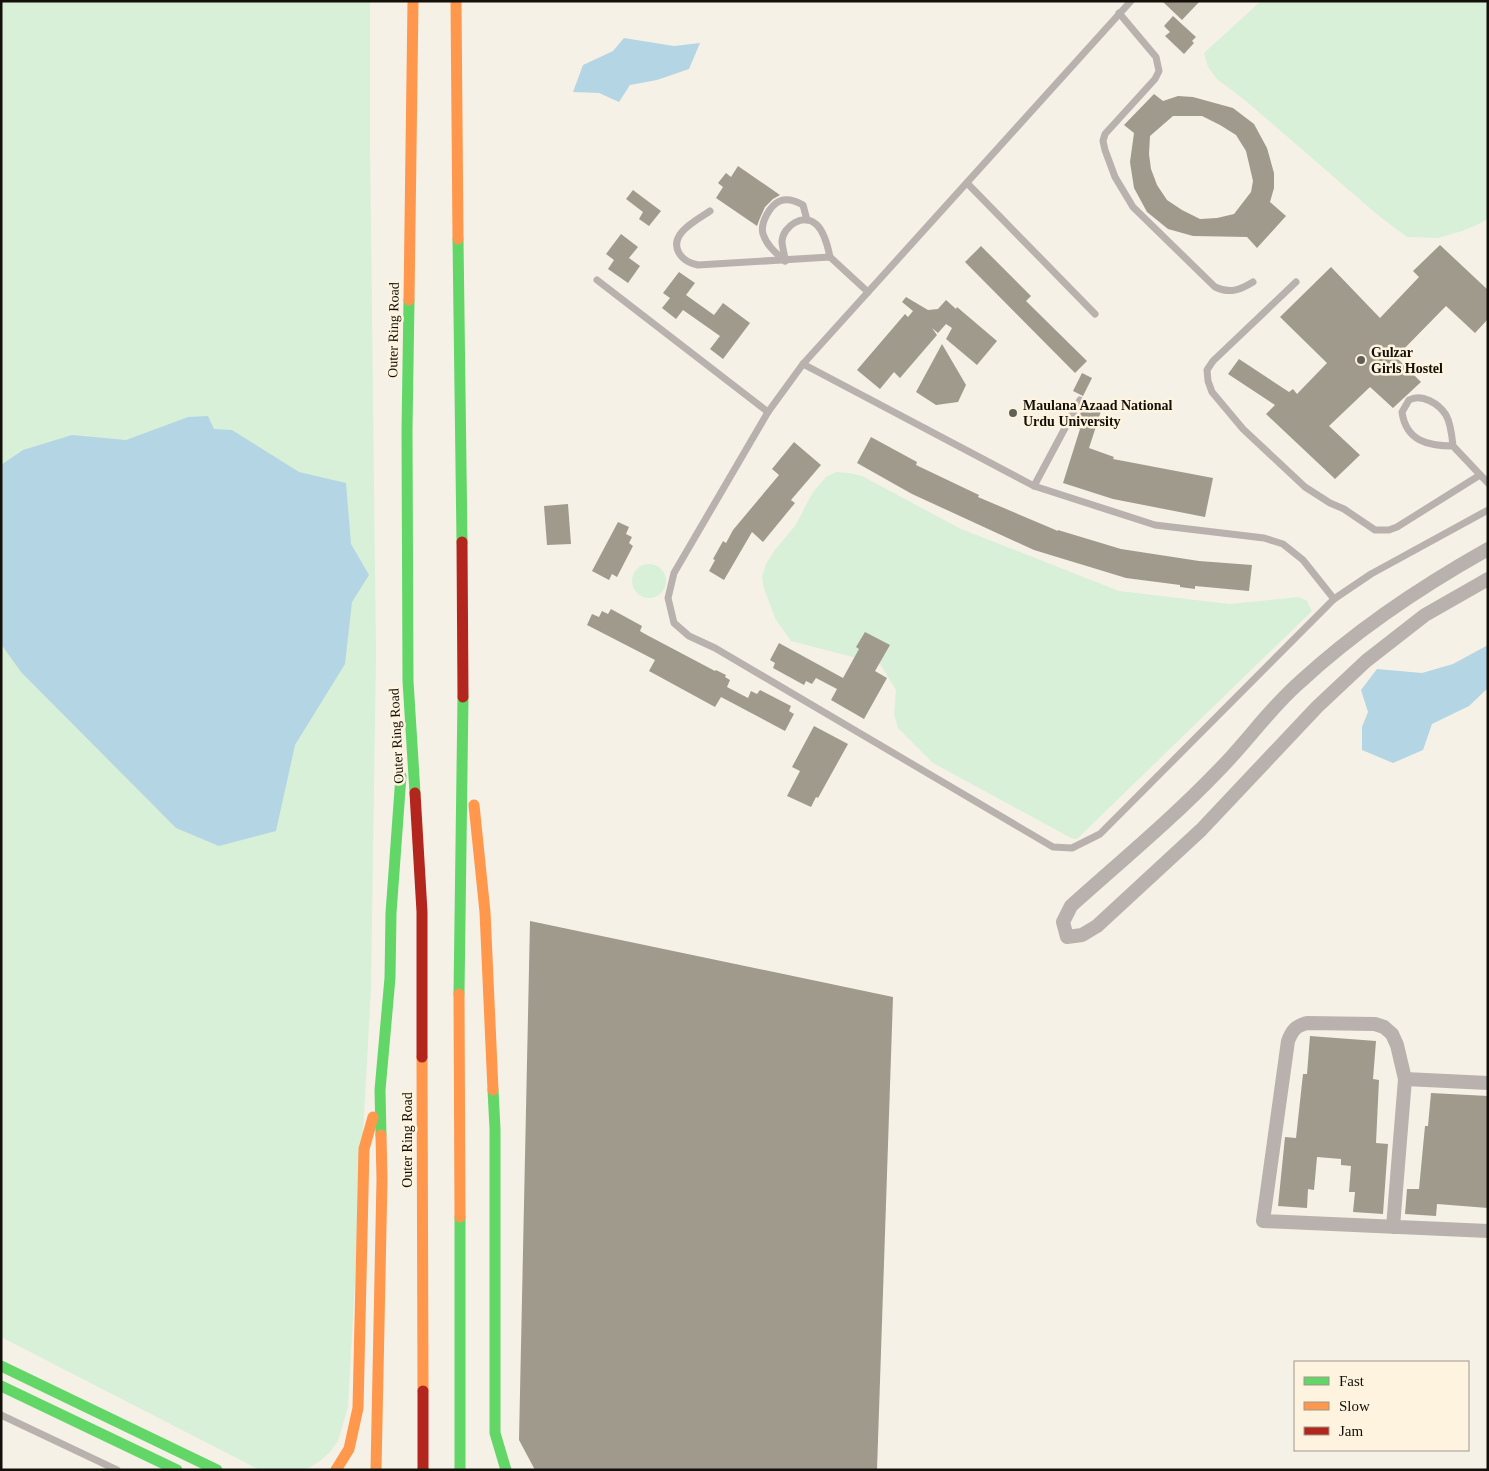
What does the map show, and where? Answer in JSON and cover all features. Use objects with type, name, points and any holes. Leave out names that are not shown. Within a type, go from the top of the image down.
[{"type":"main road","name":"Outer Ring Road","points":[[413,1],[406,430],[408,681],[422,912],[423,1470]]},
{"type":"main road","points":[[456,1],[463,684],[459,912],[460,1470]]},
{"type":"main road","points":[[376,1470],[382,1180],[380,1090],[390,978],[391,913],[408,681]]},
{"type":"main road","points":[[463,684],[485,912],[495,1130],[495,1434],[506,1470]]},
{"type":"main road","points":[[336,1470],[351,1448],[358,1408],[364,1149],[380,1090]]},
{"type":"main road","points":[[1,1366],[218,1470]]},
{"type":"main road","points":[[1,1386],[177,1470]]},
{"type":"street","points":[[1488,549],[1455,567],[1366,628],[1299,682],[1262,720],[1220,770],[1179,810],[1071,906],[1063,922],[1067,937],[1082,935],[1097,926],[1201,830],[1310,714],[1366,661],[1425,615],[1488,579]]},
{"type":"street","points":[[1393,1227],[1406,1079],[1397,1045],[1392,1034],[1384,1027],[1375,1024],[1306,1023],[1298,1026],[1292,1031],[1288,1042],[1263,1221],[1393,1227],[1488,1231]]},
{"type":"street","points":[[1406,1079],[1488,1083]]},
{"type":"lane","points":[[1131,1],[803,364],[768,412],[674,573],[668,598],[674,623],[689,636],[715,648],[1053,847],[1072,848],[1100,834],[1334,599],[1371,574],[1488,510]]},
{"type":"lane","points":[[1119,13],[1156,57],[1159,71],[1155,79],[1105,134],[1103,141],[1104,150],[1115,177],[1132,207],[1215,287],[1224,291],[1234,291],[1242,289],[1253,282]]},
{"type":"lane","points":[[967,183],[1095,314]]},
{"type":"lane","points":[[786,260],[767,242],[762,228],[763,223],[774,206],[780,201],[787,200],[803,205],[807,220]]},
{"type":"lane","points":[[710,210],[676,238],[676,247],[680,255],[688,262],[698,265],[830,257]]},
{"type":"lane","points":[[786,260],[782,241],[786,229],[796,221],[807,220],[817,224],[827,243],[830,257],[868,292]]},
{"type":"lane","points":[[597,280],[768,412]]},
{"type":"lane","points":[[1296,282],[1213,361],[1207,370],[1212,392],[1243,429],[1314,494],[1344,509],[1375,530],[1382,531],[1397,527],[1480,475]]},
{"type":"lane","points":[[803,364],[1034,486],[1154,525],[1264,538],[1283,544],[1303,560],[1334,599]]},
{"type":"lane","points":[[1453,446],[1441,446],[1420,441],[1412,435],[1406,426],[1402,412],[1409,400],[1419,397],[1430,401],[1440,408],[1446,416],[1453,446],[1488,483]]},
{"type":"lane","points":[[1034,486],[1080,400]]},
{"type":"lane","points":[[1,1416],[117,1470]]},
{"type":"green space","points":[[1,1],[370,1],[376,654],[371,988],[348,1407],[338,1441],[320,1461],[305,1470],[260,1470],[1,1337]]},
{"type":"green space","points":[[1261,1],[1488,1],[1488,218],[1462,231],[1438,238],[1407,237],[1379,216],[1246,101],[1217,79],[1208,67],[1204,53]]},
{"type":"green space","points":[[836,472],[862,476],[961,529],[1119,591],[1229,604],[1299,597],[1307,601],[1312,611],[1077,839],[1071,838],[933,763],[898,728],[894,714],[896,690],[880,664],[791,641],[776,620],[764,589],[762,577],[766,564],[774,551],[795,526],[813,492],[826,477]]},
{"type":"green space","points":[[649,564],[661,569],[666,581],[661,593],[649,598],[637,593],[632,581],[637,569]]},
{"type":"water","points":[[624,38],[674,46],[700,43],[689,69],[657,80],[630,85],[619,102],[599,93],[573,92],[583,65],[613,51]]},
{"type":"water","points":[[208,416],[214,429],[232,430],[299,472],[346,483],[351,544],[369,575],[352,602],[345,664],[295,745],[276,831],[219,846],[176,828],[21,672],[1,644],[1,465],[23,450],[72,435],[126,440],[188,417]]},
{"type":"water","points":[[1488,645],[1488,688],[1469,706],[1432,724],[1423,750],[1393,763],[1362,750],[1362,727],[1368,712],[1361,690],[1377,669],[1422,673],[1453,664]]},
{"type":"building","points":[[1162,1],[1200,1],[1182,20]]},
{"type":"building","points":[[1173,16],[1196,37],[1192,41],[1194,43],[1184,54],[1165,36],[1170,32],[1164,26]]},
{"type":"building","points":[[1154,94],[1163,101],[1178,96],[1193,97],[1233,108],[1254,124],[1267,148],[1274,173],[1274,188],[1270,202],[1286,216],[1257,248],[1247,237],[1193,236],[1168,229],[1147,212],[1134,188],[1130,162],[1134,133],[1124,125]],"holes":[[[1173,116],[1202,116],[1236,135],[1246,151],[1253,181],[1251,192],[1234,214],[1217,218],[1200,219],[1167,200],[1157,185],[1151,169],[1149,154],[1150,136]]]},
{"type":"building","points":[[738,166],[780,195],[765,207],[757,226],[716,198],[723,187],[718,183],[726,173],[731,177]]},
{"type":"building","points":[[633,190],[661,211],[649,226],[639,219],[643,212],[626,199]]},
{"type":"building","points":[[621,234],[638,247],[629,258],[640,266],[628,283],[608,269],[614,260],[606,254]]},
{"type":"building","name":"Gulzar Girls Hostel","points":[[1440,245],[1488,290],[1488,319],[1475,333],[1446,306],[1396,357],[1421,382],[1393,408],[1370,387],[1329,426],[1360,455],[1335,479],[1266,414],[1275,405],[1228,374],[1239,359],[1289,392],[1293,389],[1297,394],[1327,363],[1280,317],[1331,267],[1380,318],[1419,277],[1413,271]]},
{"type":"building","points":[[981,246],[1031,296],[1026,301],[1087,361],[1075,373],[965,262]]},
{"type":"building","points":[[679,272],[695,283],[686,295],[714,315],[723,303],[750,323],[723,359],[710,349],[720,336],[683,310],[676,319],[662,308],[670,298],[663,293]]},
{"type":"building","points":[[906,297],[928,310],[938,309],[946,300],[997,341],[977,365],[946,339],[952,328],[946,324],[938,333],[932,328],[937,335],[900,378],[894,372],[880,389],[857,370],[905,314],[908,317],[913,311],[902,302]]},
{"type":"building","points":[[942,344],[966,385],[958,402],[936,405],[916,392]]},
{"type":"building","points":[[1082,373],[1092,378],[1083,396],[1073,391]]},
{"type":"building","points":[[1085,402],[1102,408],[1089,448],[1114,457],[1113,459],[1213,478],[1205,517],[1113,499],[1063,483],[1080,429],[1075,427]]},
{"type":"building","points":[[871,437],[917,462],[916,465],[979,495],[978,497],[1058,531],[1121,549],[1199,561],[1252,565],[1249,591],[1195,586],[1195,589],[1180,587],[1180,585],[1126,578],[1034,550],[912,494],[857,463]]},
{"type":"building","points":[[794,442],[821,465],[791,500],[795,503],[763,542],[752,532],[724,580],[709,571],[715,560],[713,559],[723,541],[726,543],[733,530],[779,475],[772,469]]},
{"type":"building","points":[[568,504],[571,544],[547,545],[544,506]]},
{"type":"building","points":[[618,522],[629,527],[626,534],[632,537],[629,543],[633,546],[617,577],[612,574],[609,580],[592,571]]},
{"type":"building","points":[[611,609],[642,626],[640,631],[645,634],[726,675],[725,677],[730,680],[727,687],[748,698],[751,691],[757,694],[760,690],[791,706],[789,711],[794,714],[785,731],[721,697],[715,707],[649,671],[655,660],[587,625],[592,614],[599,617],[602,611],[608,614]]},
{"type":"building","points":[[865,632],[890,645],[875,671],[887,678],[864,719],[831,700],[837,689],[816,678],[812,684],[806,681],[804,685],[773,668],[775,663],[770,660],[779,643],[843,678],[859,649],[856,647]]},
{"type":"building","points":[[814,726],[848,744],[811,807],[787,796],[800,771],[792,767]]},
{"type":"building","points":[[530,921],[893,997],[877,1470],[535,1470],[519,1440]]},
{"type":"building","points":[[1310,1036],[1376,1041],[1373,1079],[1379,1080],[1376,1143],[1388,1144],[1383,1214],[1353,1212],[1355,1192],[1349,1192],[1351,1166],[1341,1165],[1341,1159],[1317,1157],[1314,1190],[1308,1189],[1307,1208],[1278,1206],[1285,1137],[1296,1138],[1303,1074],[1307,1074]]},
{"type":"building","points":[[1431,1093],[1488,1096],[1488,1208],[1437,1204],[1436,1216],[1405,1214],[1407,1189],[1419,1189],[1425,1126],[1428,1126]]},
{"type":"traffic: fast","points":[[458,239],[462,542]]},
{"type":"traffic: fast","points":[[409,300],[407,430],[408,681],[415,793]]},
{"type":"traffic: fast","points":[[459,994],[463,697]]},
{"type":"traffic: fast","points":[[381,1135],[380,1090],[390,978],[391,913],[401,776]]},
{"type":"traffic: fast","points":[[493,1090],[495,1129],[495,1433],[506,1470]]},
{"type":"traffic: fast","points":[[460,1217],[460,1470]]},
{"type":"traffic: fast","points":[[1,1366],[217,1470]]},
{"type":"traffic: fast","points":[[1,1386],[177,1470]]},
{"type":"traffic: slow","points":[[409,300],[413,1]]},
{"type":"traffic: slow","points":[[456,1],[458,239]]},
{"type":"traffic: slow","points":[[474,805],[485,912],[493,1090]]},
{"type":"traffic: slow","points":[[459,994],[460,1217]]},
{"type":"traffic: slow","points":[[422,1057],[423,1391]]},
{"type":"traffic: slow","points":[[336,1470],[349,1449],[358,1408],[364,1149],[373,1117]]},
{"type":"traffic: slow","points":[[376,1470],[382,1179],[381,1135]]},
{"type":"traffic: jam","points":[[462,542],[463,697]]},
{"type":"traffic: jam","points":[[415,793],[422,912],[422,1057]]},
{"type":"traffic: jam","points":[[423,1391],[423,1470]]},
{"type":"place","name":"Gulzar Girls Hostel","points":[[1361,360]]},
{"type":"place","name":"Maulana Azaad National Urdu University","points":[[1013,413]]}]
